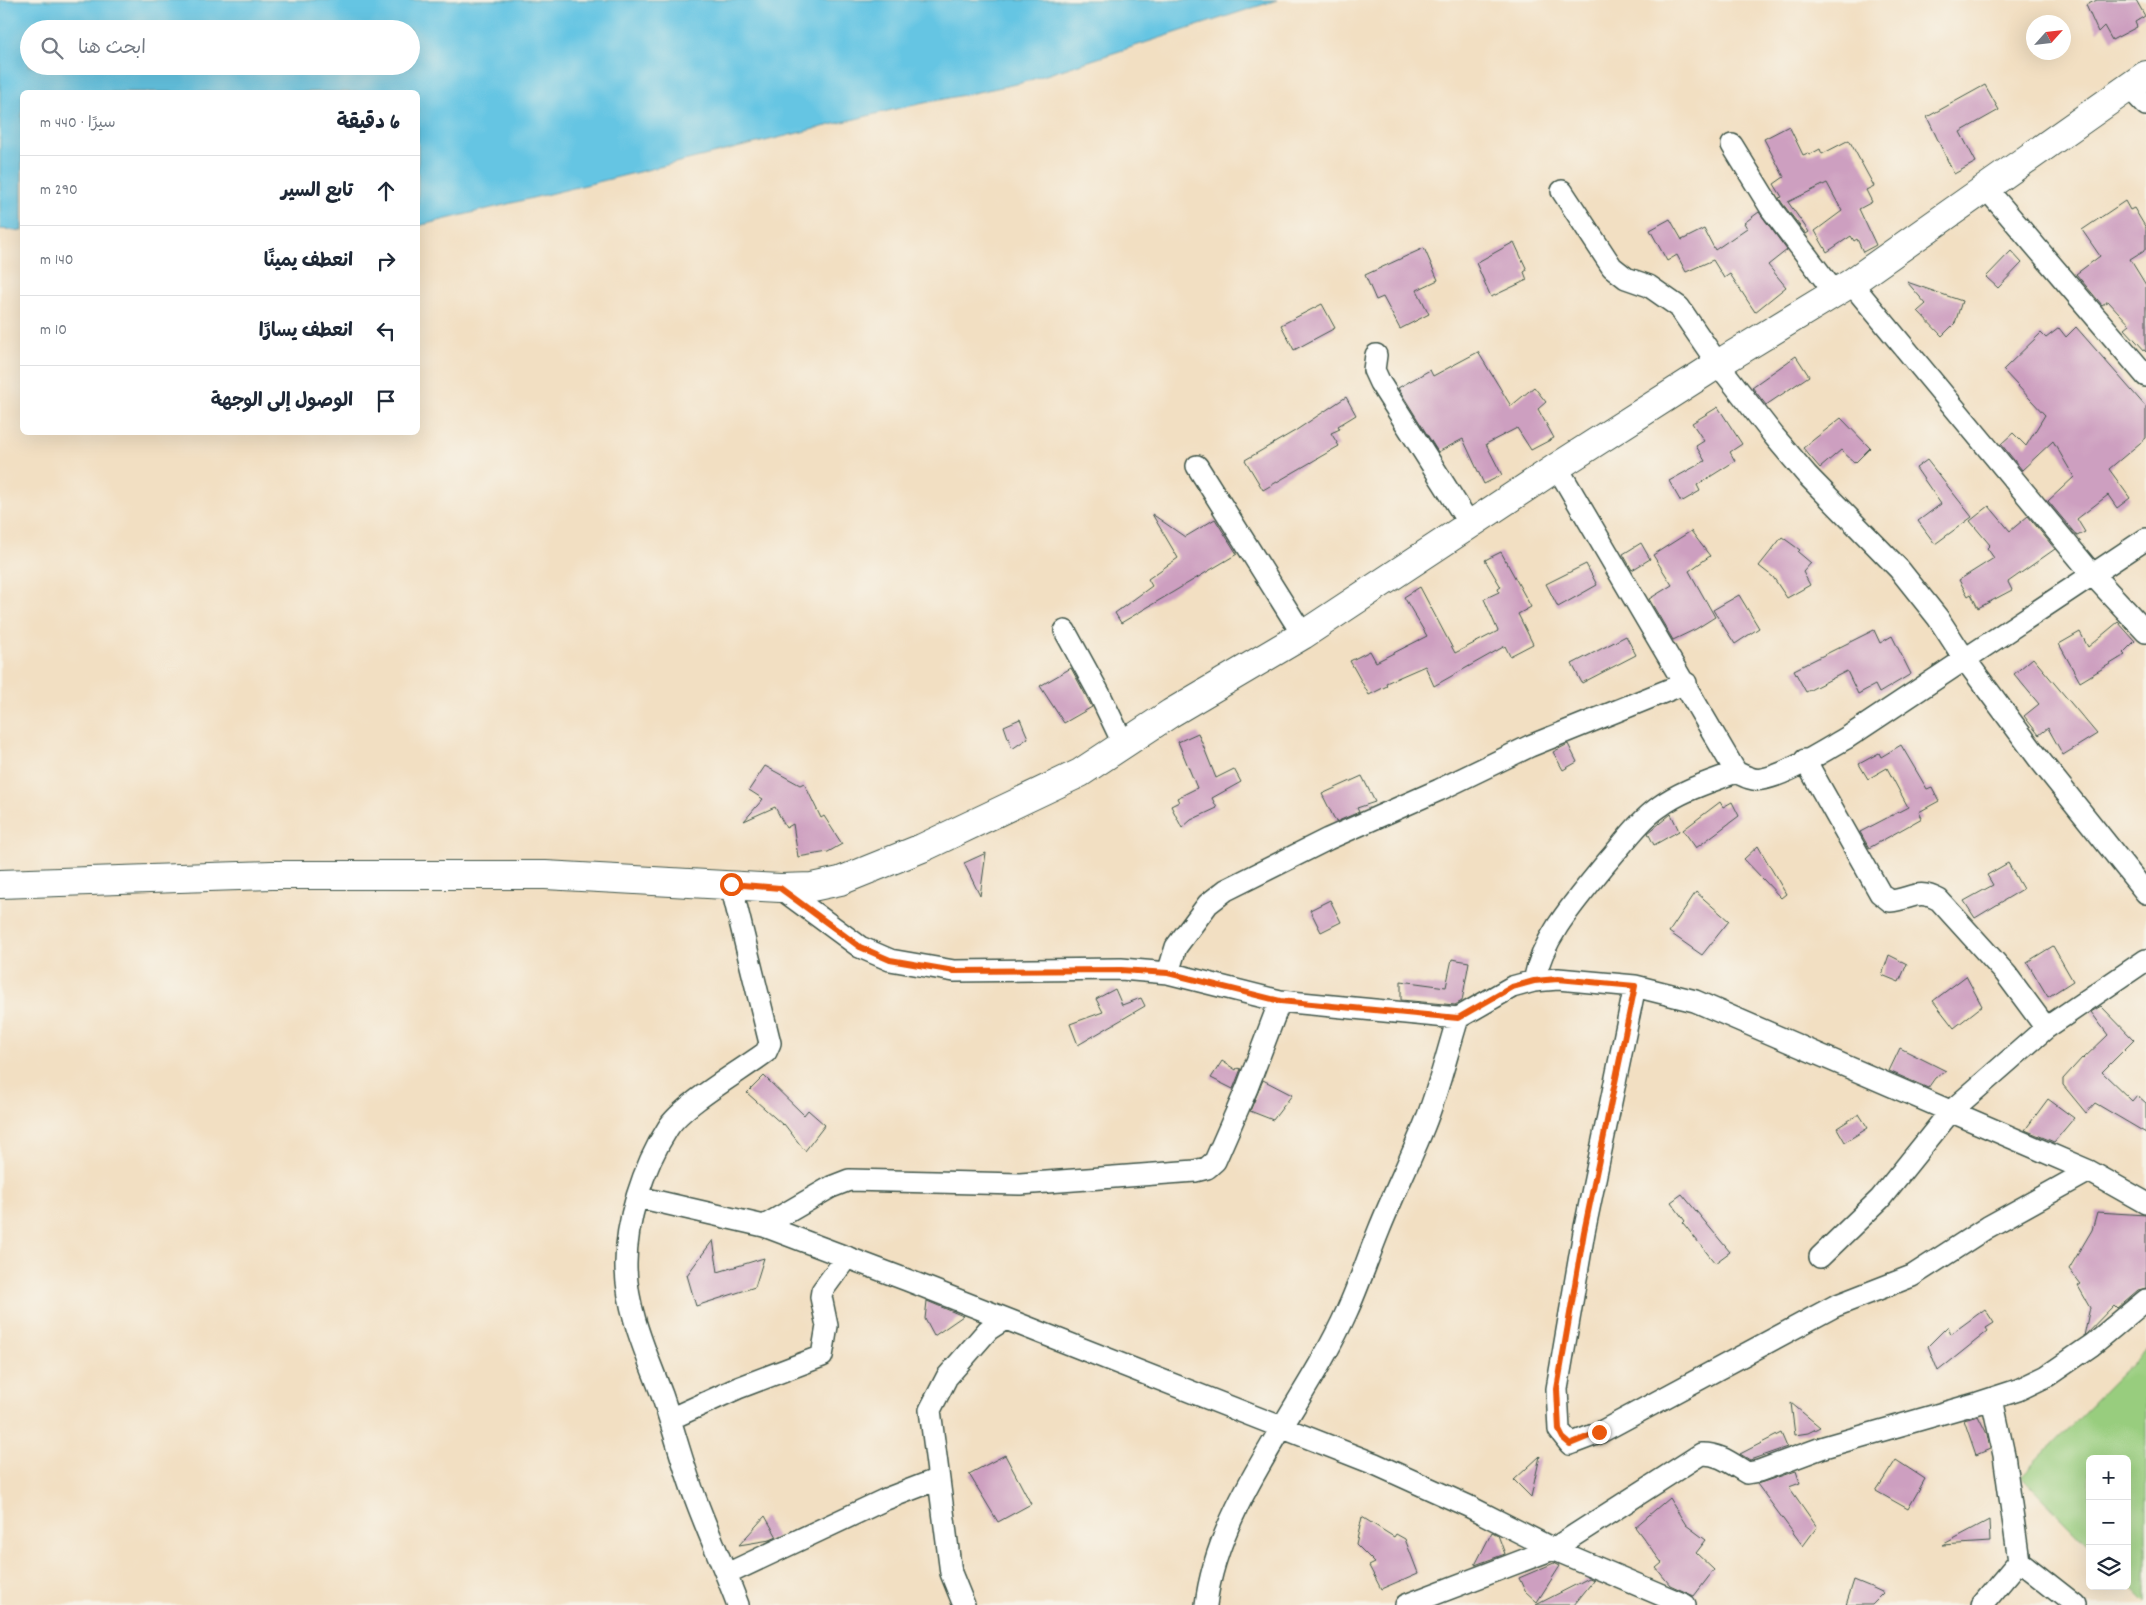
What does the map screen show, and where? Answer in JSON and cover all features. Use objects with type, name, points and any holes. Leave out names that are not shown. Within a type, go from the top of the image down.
[{"type":"main road","points":[[0,884],[272,875],[545,875],[780,888],[812,887],[840,881],[922,848],[1080,773],[1123,743],[1303,635],[1557,467],[1718,364],[1843,288],[1985,186],[2140,88]]},
{"type":"street","points":[[1732,145],[1772,210],[1843,288],[2092,574],[2146,632]]},
{"type":"street","points":[[1985,186],[2146,376]]},
{"type":"street","points":[[1562,191],[1612,267],[1626,278],[1649,286],[1679,307],[1718,364],[1807,475],[1899,569],[1938,618],[1964,658],[2040,759],[2146,893]]},
{"type":"street","points":[[1376,355],[1374,370],[1380,383],[1470,525]]},
{"type":"street","points":[[1197,466],[1303,635]]},
{"type":"street","points":[[1557,467],[1686,683],[1736,772],[1748,778],[1761,780],[1806,760],[1848,737],[1964,658],[2146,539]]},
{"type":"street","points":[[1065,631],[1099,693],[1123,743]]},
{"type":"street","points":[[1168,973],[1176,947],[1208,904],[1226,890],[1328,839],[1439,790],[1530,746],[1686,683]]},
{"type":"street","points":[[1806,760],[1880,893],[1890,901],[1928,894],[1939,900],[2006,974],[2046,1028]]},
{"type":"street","points":[[1534,981],[1544,950],[1568,910],[1639,824],[1660,806],[1681,794],[1736,772]]},
{"type":"street","points":[[731,884],[770,1043],[766,1052],[684,1111],[668,1127],[652,1158],[638,1197],[628,1240],[626,1269],[630,1304],[670,1419],[695,1499],[738,1605]]},
{"type":"street","points":[[780,888],[860,947],[890,960],[954,971],[1121,970],[1168,973],[1280,1001],[1458,1018],[1512,987],[1534,981],[1558,979],[1635,986],[1695,1001],[2088,1171],[2146,1203]]},
{"type":"street","points":[[1820,1257],[1880,1199],[1950,1112],[2046,1028],[2146,960]]},
{"type":"street","points":[[1635,986],[1584,1232],[1557,1389],[1559,1430],[1563,1438],[1570,1444],[1608,1428],[1836,1306],[1912,1276],[2010,1214],[2088,1171]]},
{"type":"street","points":[[764,1226],[831,1187],[849,1180],[1020,1184],[1195,1171],[1206,1168],[1215,1161],[1244,1096],[1280,1001]]},
{"type":"street","points":[[1206,1605],[1209,1576],[1217,1552],[1251,1480],[1284,1427],[1347,1311],[1404,1167],[1424,1125],[1458,1018]]},
{"type":"street","points":[[638,1197],[764,1226],[1284,1427],[1409,1479],[1468,1506],[1553,1549],[1685,1605]]},
{"type":"street","points":[[670,1419],[738,1388],[822,1356],[826,1326],[821,1297],[822,1291],[847,1257]]},
{"type":"street","points":[[1406,1605],[1553,1549],[1701,1454],[1710,1454],[1722,1458],[1747,1473],[1759,1471],[1824,1447],[1992,1399],[2047,1376],[2092,1345],[2146,1300]]},
{"type":"street","points":[[964,1605],[951,1574],[930,1410],[947,1377],[988,1330],[1005,1319]]},
{"type":"street","points":[[1992,1399],[2004,1455],[2019,1561],[2075,1605]]},
{"type":"street","points":[[727,1574],[886,1499],[938,1479]]},
{"type":"street","points":[[1982,1605],[2019,1561]]},
{"type":"green space","points":[[2146,1350],[2146,1603],[2131,1588],[2131,1455],[2086,1455],[2086,1542],[2021,1476]]},
{"type":"water","points":[[0,0],[1277,0],[1021,83],[900,108],[420,226],[420,90],[20,90],[20,231],[0,229]]},
{"type":"building","points":[[2097,0],[2136,0],[2145,16],[2135,22],[2137,27],[2112,40],[2104,26],[2098,32],[2086,5]]},
{"type":"building","points":[[1985,85],[1999,110],[1960,132],[1976,162],[1954,174],[1927,117]]},
{"type":"building","points":[[1789,126],[1803,155],[1808,153],[1809,155],[1820,149],[1822,154],[1849,140],[1874,186],[1866,190],[1872,202],[1859,209],[1876,245],[1863,252],[1857,239],[1854,241],[1851,236],[1827,252],[1815,231],[1842,211],[1827,183],[1788,202],[1809,232],[1806,234],[1782,203],[1779,198],[1782,197],[1774,184],[1784,177],[1764,139]]},
{"type":"building","points":[[2125,201],[2130,210],[2134,208],[2146,228],[2146,249],[2130,259],[2146,285],[2146,352],[2125,329],[2130,325],[2108,301],[2102,305],[2076,274],[2100,256],[2082,230]]},
{"type":"building","points":[[1759,212],[1787,250],[1768,265],[1786,287],[1755,312],[1730,274],[1724,278],[1713,260],[1686,272],[1677,255],[1667,261],[1650,230],[1670,219],[1682,240],[1704,229],[1715,250],[1747,228],[1744,223]]},
{"type":"building","points":[[1514,242],[1527,270],[1524,272],[1527,280],[1491,297],[1476,263]]},
{"type":"building","points":[[1424,248],[1438,280],[1417,290],[1429,314],[1400,329],[1383,297],[1376,300],[1365,275]]},
{"type":"building","points":[[2011,251],[2022,263],[1998,288],[1986,277]]},
{"type":"building","points":[[1907,282],[1962,301],[1955,323],[1942,336],[1918,311],[1926,304]]},
{"type":"building","points":[[1322,304],[1335,328],[1294,350],[1281,325]]},
{"type":"building","points":[[2076,327],[2146,407],[2146,438],[2109,469],[2130,498],[2117,508],[2108,495],[2077,519],[2085,532],[2077,536],[2048,501],[2074,477],[2053,441],[2022,470],[2001,444],[2013,433],[2026,446],[2045,415],[2003,370],[2041,333],[2046,338],[2059,328],[2066,337]]},
{"type":"building","points":[[1478,352],[1511,406],[1534,387],[1546,402],[1538,409],[1554,438],[1531,450],[1517,428],[1486,444],[1502,475],[1484,484],[1463,439],[1438,452],[1398,388],[1430,370],[1433,376]]},
{"type":"building","points":[[1796,356],[1809,376],[1766,405],[1752,387]]},
{"type":"building","points":[[1346,397],[1356,415],[1338,426],[1340,429],[1331,433],[1339,446],[1263,490],[1245,460],[1295,431]]},
{"type":"building","points":[[1718,407],[1742,444],[1730,452],[1735,461],[1697,485],[1700,491],[1681,502],[1669,481],[1705,461],[1696,446],[1704,441],[1692,423]]},
{"type":"building","points":[[1841,418],[1870,448],[1855,463],[1841,450],[1820,468],[1803,448]]},
{"type":"building","points":[[1927,460],[1972,517],[1935,544],[1918,521],[1941,504],[1916,468]]},
{"type":"building","points":[[1989,506],[2010,531],[2028,516],[2055,549],[2008,582],[2012,590],[1978,608],[1971,594],[1968,596],[1959,580],[1994,558],[1987,548],[1990,545],[1970,521]]},
{"type":"building","points":[[1152,514],[1185,537],[1215,519],[1237,554],[1121,623],[1115,613],[1152,586],[1148,579],[1178,558]]},
{"type":"building","points":[[1691,531],[1710,556],[1689,571],[1715,617],[1673,640],[1649,599],[1672,585],[1653,555]]},
{"type":"building","points":[[1782,537],[1800,550],[1798,552],[1811,563],[1803,572],[1810,585],[1787,598],[1773,577],[1759,566]]},
{"type":"building","points":[[1641,543],[1650,559],[1632,570],[1623,554]]},
{"type":"building","points":[[1501,552],[1531,607],[1518,614],[1533,644],[1510,656],[1505,646],[1434,686],[1425,666],[1386,683],[1387,686],[1369,695],[1350,661],[1370,651],[1376,662],[1427,636],[1404,597],[1420,587],[1455,653],[1498,631],[1484,599],[1499,592],[1498,589],[1501,587],[1485,560]]},
{"type":"building","points":[[1586,564],[1597,585],[1558,607],[1546,584]]},
{"type":"building","points":[[1739,595],[1759,628],[1735,644],[1713,610]]},
{"type":"building","points":[[2118,622],[2135,641],[2123,653],[2125,655],[2080,682],[2059,644],[2080,632],[2088,647]]},
{"type":"building","points":[[1874,630],[1880,643],[1892,636],[1911,674],[1879,693],[1875,685],[1858,694],[1847,671],[1806,692],[1794,670]]},
{"type":"building","points":[[1626,636],[1636,655],[1582,683],[1572,664]]},
{"type":"building","points":[[2033,658],[2097,734],[2063,755],[2048,728],[2039,735],[2024,716],[2039,704],[2014,674]]},
{"type":"building","points":[[1071,668],[1092,707],[1064,723],[1040,686]]},
{"type":"building","points":[[1020,719],[1028,738],[1012,749],[1004,726]]},
{"type":"building","points":[[1198,733],[1216,778],[1234,769],[1241,782],[1212,798],[1217,808],[1191,820],[1182,828],[1171,806],[1179,802],[1177,798],[1197,788],[1178,742]]},
{"type":"building","points":[[1568,744],[1577,762],[1563,770],[1553,752]]},
{"type":"building","points":[[1901,745],[1927,789],[1932,787],[1939,801],[1919,812],[1922,818],[1869,848],[1860,832],[1908,807],[1887,768],[1868,779],[1859,764],[1879,753],[1881,757]]},
{"type":"building","points":[[765,766],[800,785],[804,783],[821,818],[824,816],[842,844],[828,852],[798,857],[793,824],[786,828],[775,807],[744,821],[763,799],[749,790]]},
{"type":"building","points":[[1362,776],[1375,802],[1357,808],[1359,812],[1336,822],[1322,794]]},
{"type":"building","points":[[1720,802],[1723,807],[1732,802],[1739,816],[1696,848],[1683,830]]},
{"type":"building","points":[[1671,814],[1679,831],[1654,845],[1648,833]]},
{"type":"building","points":[[1758,846],[1786,894],[1781,898],[1744,859]]},
{"type":"building","points":[[986,853],[980,896],[964,863]]},
{"type":"building","points":[[2008,863],[2023,889],[1975,918],[1964,901],[1993,885],[1987,875]]},
{"type":"building","points":[[1696,892],[1729,921],[1702,955],[1669,932]]},
{"type":"building","points":[[1330,900],[1341,922],[1321,932],[1310,910]]},
{"type":"building","points":[[2053,946],[2073,981],[2048,997],[2027,962]]},
{"type":"building","points":[[1889,955],[1907,964],[1899,982],[1882,975]]},
{"type":"building","points":[[1452,959],[1469,962],[1462,1001],[1455,1005],[1401,1000],[1401,981],[1446,987]]},
{"type":"building","points":[[1966,976],[1982,1006],[1954,1028],[1933,1001]]},
{"type":"building","points":[[1115,989],[1122,1005],[1141,998],[1145,1006],[1078,1045],[1070,1024],[1103,1012],[1096,999]]},
{"type":"building","points":[[2101,1006],[2134,1040],[2102,1072],[2132,1101],[2137,1095],[2146,1103],[2146,1133],[2095,1103],[2086,1113],[2063,1085],[2063,1079],[2082,1058],[2108,1035],[2091,1012]]},
{"type":"building","points":[[1900,1048],[1946,1071],[1935,1078],[1928,1088],[1889,1071]]},
{"type":"building","points":[[1222,1061],[1236,1070],[1237,1068],[1241,1069],[1233,1089],[1211,1078]]},
{"type":"building","points":[[764,1076],[804,1115],[808,1110],[825,1125],[805,1151],[784,1124],[747,1093]]},
{"type":"building","points":[[1263,1080],[1292,1095],[1273,1120],[1250,1111]]},
{"type":"building","points":[[2048,1099],[2074,1118],[2054,1142],[2025,1130]]},
{"type":"building","points":[[1859,1114],[1868,1128],[1845,1142],[1837,1128]]},
{"type":"building","points":[[1682,1194],[1730,1252],[1715,1263],[1683,1223],[1685,1221],[1671,1202]]},
{"type":"building","points":[[2097,1212],[2146,1215],[2146,1288],[2138,1290],[2117,1308],[2114,1305],[2084,1336],[2090,1307],[2078,1286],[2081,1284],[2069,1269],[2092,1230]]},
{"type":"building","points":[[713,1240],[718,1272],[764,1258],[755,1287],[696,1306],[687,1275]]},
{"type":"building","points":[[927,1301],[963,1316],[934,1336],[925,1319]]},
{"type":"building","points":[[1985,1309],[1994,1323],[1986,1328],[1988,1331],[1938,1371],[1928,1346],[1948,1326],[1951,1334]]},
{"type":"building","points":[[1791,1403],[1820,1427],[1808,1433],[1795,1435]]},
{"type":"building","points":[[1978,1416],[1987,1434],[1990,1449],[1976,1455],[1964,1420]]},
{"type":"building","points":[[1781,1433],[1787,1447],[1750,1460],[1740,1454]]},
{"type":"building","points":[[1005,1455],[1031,1504],[998,1522],[969,1474]]},
{"type":"building","points":[[1540,1456],[1531,1497],[1514,1480]]},
{"type":"building","points":[[1896,1460],[1925,1479],[1908,1509],[1876,1491]]},
{"type":"building","points":[[1796,1471],[1800,1483],[1789,1487],[1817,1527],[1803,1546],[1757,1484]]},
{"type":"building","points":[[1669,1498],[1686,1525],[1706,1540],[1696,1553],[1714,1570],[1694,1596],[1670,1585],[1656,1568],[1662,1563],[1635,1527]]},
{"type":"building","points":[[765,1516],[777,1537],[739,1545]]},
{"type":"building","points":[[1362,1517],[1394,1537],[1396,1534],[1405,1539],[1418,1573],[1381,1589],[1369,1566],[1375,1563],[1356,1544]]},
{"type":"building","points":[[1989,1520],[1990,1542],[1942,1545]]},
{"type":"building","points":[[1492,1532],[1498,1535],[1505,1554],[1475,1565]]},
{"type":"building","points":[[1554,1563],[1560,1566],[1537,1602],[1525,1591],[1519,1578]]},
{"type":"building","points":[[1589,1578],[1594,1580],[1574,1605],[1536,1605]]},
{"type":"building","points":[[1854,1580],[1884,1593],[1872,1605],[1846,1605]]},
{"type":"route","points":[[731,884],[780,888],[860,947],[890,960],[954,971],[1121,970],[1168,973],[1237,988],[1280,1001],[1458,1018],[1512,987],[1534,981],[1558,979],[1635,986],[1584,1232],[1557,1389],[1557,1421],[1563,1438],[1570,1444],[1599,1432]]}]
